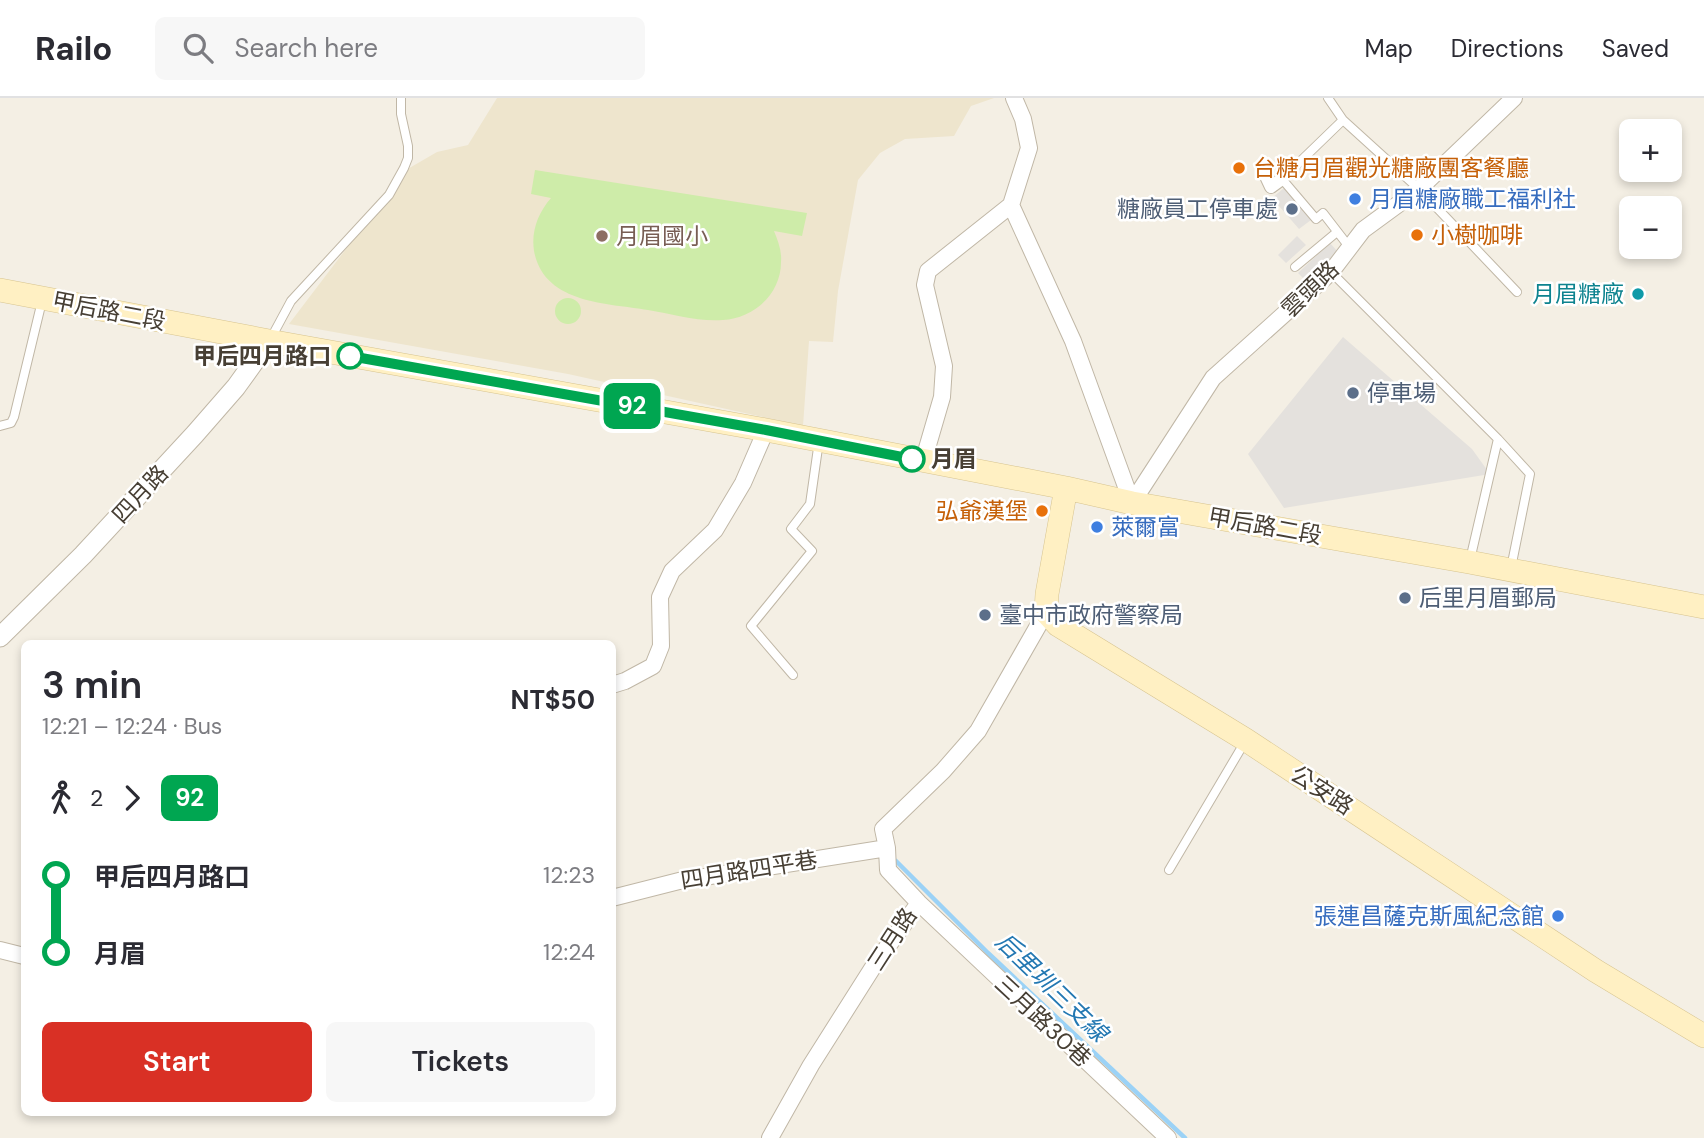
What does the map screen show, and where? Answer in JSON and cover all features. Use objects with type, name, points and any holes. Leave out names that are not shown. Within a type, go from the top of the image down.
[{"type":"main road","name":"甲后路二段","points":[[0,290],[766,430],[1132,503],[1469,562],[1704,607]]},
{"type":"main road","points":[[1046,612],[1066,488]]},
{"type":"main road","name":"公安路","points":[[1046,612],[1058,625],[1246,740],[1596,971],[1704,1036]]},
{"type":"street","points":[[923,461],[942,397],[944,366],[925,285],[928,271],[1011,205],[1029,148],[1023,119],[1014,98]]},
{"type":"street","name":"雲頭路","points":[[1132,503],[1213,378],[1331,272],[1363,230],[1419,189],[1514,98]]},
{"type":"street","points":[[1262,170],[1271,187],[1282,180]]},
{"type":"street","points":[[1011,205],[1073,341],[1132,503]]},
{"type":"street","name":"四月路","points":[[0,637],[83,555],[195,434],[236,387],[269,341]]},
{"type":"street","points":[[616,684],[653,666],[661,646],[660,597],[668,579],[715,530],[743,483],[766,430]]},
{"type":"street","points":[[887,848],[883,829],[943,771],[978,731],[1046,612]]},
{"type":"street","name":"四月路四平巷","points":[[616,897],[678,881],[887,848]]},
{"type":"street","name":"三月路","points":[[770,1138],[811,1065],[875,964],[919,903],[888,870],[887,848]]},
{"type":"street","name":"三月路30巷","points":[[919,903],[1168,1138]]},
{"type":"street","points":[[0,950],[21,955]]},
{"type":"lane","points":[[269,341],[291,302],[389,195],[404,168],[408,158],[408,146],[401,114],[401,98]]},
{"type":"lane","points":[[1328,98],[1343,120],[1419,189],[1517,292]]},
{"type":"lane","points":[[1343,120],[1282,180],[1316,219],[1323,213],[1350,248]]},
{"type":"lane","points":[[1295,267],[1336,232]]},
{"type":"lane","points":[[1331,272],[1530,474],[1510,571]]},
{"type":"lane","points":[[0,426],[10,423],[14,417],[43,298]]},
{"type":"lane","points":[[1469,562],[1497,439]]},
{"type":"lane","points":[[793,676],[751,626],[812,551],[791,529],[810,503],[819,440]]},
{"type":"lane","points":[[1169,870],[1246,740]]},
{"type":"shaded area","name":"月眉國小","points":[[497,98],[994,98],[971,106],[954,136],[905,139],[880,153],[858,180],[838,291],[833,342],[809,341],[803,426],[568,374],[289,324],[406,170],[437,152],[468,145]]},
{"type":"shaded area","name":"糖廠員工停車處","points":[[1284,188],[1311,220],[1299,229],[1272,198]]},
{"type":"shaded area","points":[[1297,236],[1306,245],[1286,263],[1278,255]]},
{"type":"shaded area","points":[[1330,243],[1338,252],[1306,281],[1298,273]]},
{"type":"shaded area","name":"停車場","points":[[1343,337],[1472,449],[1490,474],[1284,508],[1248,454]]},
{"type":"green space","points":[[535,170],[807,213],[802,236],[774,231],[781,254],[780,274],[771,294],[764,302],[745,315],[734,318],[695,319],[579,298],[550,282],[540,268],[533,244],[536,223],[551,198],[531,194]]},
{"type":"green space","points":[[568,298],[577,302],[581,311],[577,320],[568,324],[559,320],[555,311],[559,302]]},
{"type":"waterway","name":"后里圳三支線","points":[[896,861],[988,953],[1185,1138]]},
{"type":"bus line","name":"92","points":[[350,356],[766,430],[912,459]]},
{"type":"place","name":"台糖月眉觀光糖廠團客餐廳","points":[[1239,168]]},
{"type":"place","name":"月眉糖廠職工福利社","points":[[1355,199]]},
{"type":"place","name":"糖廠員工停車處","points":[[1292,209]]},
{"type":"place","name":"小樹咖啡","points":[[1417,235]]},
{"type":"place","name":"月眉國小","points":[[602,236]]},
{"type":"place","name":"月眉糖廠","points":[[1638,294]]},
{"type":"place","name":"甲后四月路口","points":[[350,356]]},
{"type":"place","name":"停車場","points":[[1353,393]]},
{"type":"place","name":"月眉","points":[[912,459]]},
{"type":"place","name":"弘爺漢堡","points":[[1042,511]]},
{"type":"place","name":"萊爾富","points":[[1097,527]]},
{"type":"place","name":"后里月眉郵局","points":[[1405,598]]},
{"type":"place","name":"臺中市政府警察局","points":[[985,615]]},
{"type":"place","name":"張連昌薩克斯風紀念館","points":[[1558,916]]}]
